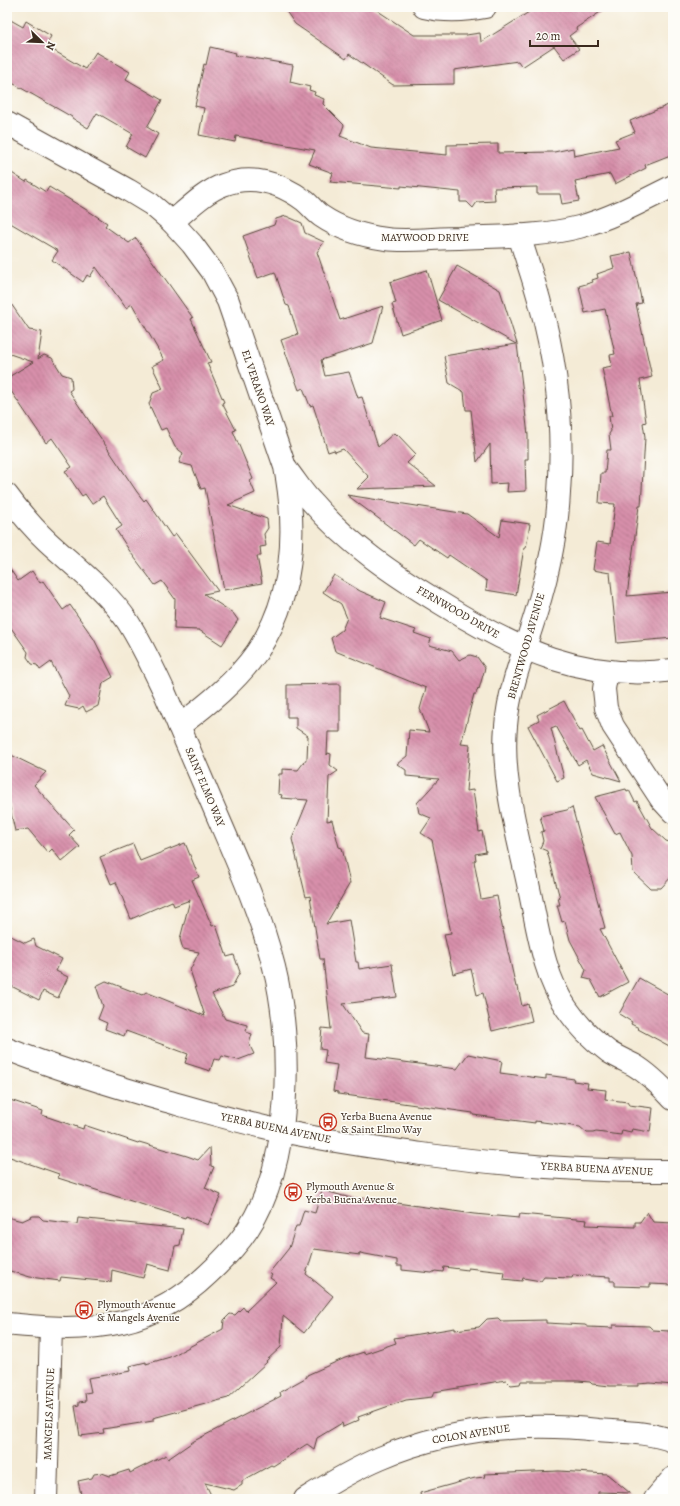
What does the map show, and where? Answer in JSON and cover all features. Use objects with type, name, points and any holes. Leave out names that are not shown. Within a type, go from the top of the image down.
[{"type":"street","points":[[424,7],[438,10],[463,11],[485,7]]},
{"type":"street","name":"EL VERANO WAY","points":[[7,123],[151,204],[172,222],[192,244],[212,271],[228,301],[285,467],[290,494],[292,524],[291,556],[285,590],[274,622],[256,652],[233,679],[208,703],[179,726]]},
{"type":"street","name":"MAYWOOD DRIVE","points":[[172,222],[203,196],[222,185],[243,180],[266,181],[286,189],[305,202],[321,216],[362,235],[387,239],[549,233],[578,227],[606,218],[673,186]]},
{"type":"street","name":"BRENTWOOD AVENUE","points":[[519,235],[540,303],[549,340],[556,378],[562,456],[554,536],[547,575],[512,690],[506,726],[506,762],[510,798],[540,943],[550,976],[565,1007],[586,1033],[611,1053],[636,1067],[660,1084],[673,1099]]},
{"type":"street","name":"FERNWOOD DRIVE","points":[[285,467],[310,501],[333,525],[362,551],[394,574],[460,615],[524,649],[577,666],[638,673],[673,670]]},
{"type":"street","name":"SAINT ELMO WAY","points":[[7,495],[45,539],[106,594],[128,623],[149,659],[179,726],[244,881],[261,926],[274,967],[282,1011],[285,1051],[285,1089],[282,1131],[275,1165],[264,1198],[248,1230],[223,1260],[193,1288],[160,1308],[124,1322],[92,1327],[51,1328],[7,1324]]},
{"type":"street","points":[[607,670],[604,689],[606,708],[613,726],[661,799],[673,812]]},
{"type":"street","name":"YERBA BUENA AVENUE","points":[[7,1049],[126,1089],[228,1118],[282,1131],[347,1143],[511,1164],[602,1170],[673,1171]]},
{"type":"street","name":"MANGELS AVENUE","points":[[46,1499],[51,1328]]},
{"type":"street","name":"COLON AVENUE","points":[[306,1499],[344,1475],[380,1458],[420,1443],[502,1427],[542,1426],[582,1428],[657,1435],[673,1441]]},
{"type":"street","points":[[655,1499],[673,1478]]},
{"type":"building","points":[[283,7],[372,7],[414,35],[466,35],[480,33],[481,42],[537,7],[608,7],[576,28],[577,30],[569,36],[579,49],[564,59],[554,46],[522,67],[518,61],[454,70],[454,84],[393,85],[349,54],[346,59],[295,24]]},
{"type":"building","points":[[7,18],[23,27],[26,21],[51,36],[46,46],[85,69],[96,52],[130,72],[126,79],[162,100],[147,127],[158,134],[145,158],[126,147],[133,134],[97,113],[88,128],[72,117],[7,80]]},
{"type":"building","points":[[210,47],[236,53],[235,55],[293,65],[290,82],[310,87],[309,90],[315,92],[314,95],[324,99],[323,104],[344,125],[340,136],[371,148],[447,155],[447,145],[498,144],[498,153],[554,152],[573,148],[574,156],[619,147],[615,140],[635,132],[630,121],[673,103],[673,154],[645,165],[646,168],[615,184],[610,174],[575,181],[579,201],[562,204],[560,194],[537,194],[537,187],[494,188],[495,201],[477,202],[473,208],[467,202],[460,202],[460,192],[401,186],[401,188],[330,182],[333,173],[309,164],[315,150],[236,136],[235,142],[199,135],[204,108],[195,106],[204,64],[206,65]]},
{"type":"building","points":[[7,170],[46,192],[49,187],[107,223],[105,226],[129,243],[136,238],[193,318],[191,319],[211,362],[207,363],[224,402],[222,403],[236,430],[233,431],[253,479],[250,481],[255,493],[228,505],[267,519],[268,528],[264,534],[266,546],[260,547],[261,556],[257,556],[262,583],[224,590],[205,488],[201,489],[192,466],[179,463],[183,453],[175,447],[166,428],[161,430],[149,404],[153,393],[163,389],[152,366],[164,360],[132,304],[126,308],[96,267],[90,277],[87,275],[83,282],[52,260],[58,251],[7,221]]},
{"type":"building","points":[[286,216],[302,223],[305,233],[324,242],[317,252],[340,320],[383,306],[373,343],[321,360],[325,376],[349,372],[358,398],[362,397],[378,447],[394,433],[396,435],[397,434],[416,454],[407,463],[436,486],[357,489],[369,477],[343,449],[335,452],[334,450],[328,452],[313,405],[310,406],[303,388],[299,390],[281,340],[298,334],[289,306],[286,305],[275,272],[258,278],[243,236],[274,225],[276,219]]},
{"type":"building","points":[[631,252],[642,303],[636,304],[652,377],[640,380],[646,422],[643,423],[645,437],[641,506],[639,506],[627,596],[673,592],[673,638],[617,643],[610,573],[593,570],[597,542],[610,544],[615,504],[599,503],[601,473],[605,473],[607,450],[611,450],[609,416],[612,416],[602,368],[612,366],[610,355],[615,354],[605,309],[585,313],[579,286],[593,282],[592,280],[598,278],[597,274],[614,268],[611,256]]},
{"type":"building","points":[[457,266],[500,290],[517,344],[528,435],[528,459],[525,459],[526,491],[507,492],[508,483],[491,484],[490,444],[477,462],[471,410],[466,410],[464,392],[449,383],[444,356],[516,344],[438,300]]},
{"type":"building","points":[[427,270],[442,320],[401,334],[392,304],[396,303],[390,282]]},
{"type":"building","points":[[7,298],[29,330],[42,332],[38,359],[44,355],[52,358],[62,374],[71,377],[72,389],[69,391],[137,492],[144,501],[146,499],[172,537],[176,534],[218,591],[204,594],[233,613],[238,620],[222,645],[199,630],[174,629],[175,599],[162,581],[155,585],[131,553],[116,530],[122,526],[103,496],[92,504],[85,494],[82,496],[65,471],[72,467],[52,438],[46,443],[7,385],[7,378],[33,362],[7,353]]},
{"type":"building","points":[[347,495],[467,514],[499,537],[502,520],[530,524],[526,548],[524,548],[516,595],[486,590],[487,581],[449,555],[447,558],[419,539],[414,545]]},
{"type":"building","points":[[7,565],[18,581],[32,571],[40,583],[43,581],[63,610],[70,605],[94,639],[113,677],[103,683],[98,706],[86,712],[83,706],[79,709],[65,706],[69,696],[51,662],[40,670],[37,665],[32,664],[27,657],[28,652],[7,622]]},
{"type":"building","points":[[334,575],[360,591],[386,602],[380,618],[416,630],[414,633],[431,639],[429,645],[452,651],[459,660],[470,655],[477,657],[485,668],[479,689],[478,688],[476,694],[474,694],[461,744],[470,745],[466,791],[473,790],[479,832],[482,831],[486,852],[475,854],[476,860],[474,861],[481,899],[497,896],[500,917],[516,987],[518,987],[522,1006],[528,1004],[532,1021],[492,1031],[483,993],[477,995],[471,969],[453,974],[444,934],[451,933],[432,840],[421,833],[431,818],[419,813],[417,803],[439,779],[406,776],[406,770],[397,764],[407,756],[409,730],[429,732],[420,709],[426,688],[335,651],[331,638],[342,630],[347,618],[341,604],[323,592]]},
{"type":"building","points":[[340,684],[340,732],[328,732],[327,755],[328,753],[331,754],[330,765],[338,771],[329,777],[327,821],[332,820],[339,847],[342,848],[350,883],[326,924],[349,920],[356,962],[358,962],[359,969],[392,964],[397,997],[343,1004],[362,1033],[369,1034],[366,1057],[457,1069],[468,1054],[502,1061],[500,1073],[546,1079],[546,1075],[574,1079],[573,1081],[588,1083],[587,1088],[606,1090],[605,1099],[627,1102],[629,1105],[653,1108],[650,1132],[632,1129],[631,1132],[622,1130],[621,1135],[596,1132],[587,1133],[580,1127],[473,1115],[473,1113],[338,1094],[338,1092],[333,1091],[337,1065],[324,1063],[326,1050],[320,1049],[322,1028],[331,1029],[323,959],[320,959],[310,896],[306,897],[292,839],[308,800],[281,798],[282,795],[278,794],[279,774],[282,774],[282,769],[298,770],[307,758],[308,736],[296,728],[296,717],[287,717],[287,685]]},
{"type":"building","points":[[564,701],[580,731],[582,730],[593,751],[602,746],[621,781],[593,773],[586,760],[578,765],[556,726],[551,728],[564,778],[557,781],[528,726],[539,720],[537,715]]},
{"type":"building","points":[[7,753],[46,772],[34,785],[74,830],[69,835],[80,847],[62,862],[52,849],[48,853],[28,829],[15,831],[7,795]]},
{"type":"building","points":[[626,789],[627,791],[629,790],[635,802],[637,801],[652,828],[666,841],[673,843],[673,875],[661,888],[650,888],[633,872],[632,856],[620,832],[615,834],[595,797]]},
{"type":"building","points":[[572,807],[605,928],[600,929],[628,982],[600,997],[591,980],[583,978],[586,970],[570,940],[565,921],[562,922],[557,905],[560,905],[558,898],[560,898],[547,851],[540,848],[543,841],[541,832],[544,831],[540,816],[567,810]]},
{"type":"building","points":[[185,843],[199,877],[192,880],[212,926],[216,925],[227,957],[234,955],[240,972],[232,987],[212,994],[225,1019],[247,1025],[246,1032],[252,1034],[249,1044],[254,1054],[238,1060],[222,1056],[220,1060],[214,1059],[210,1071],[185,1063],[188,1054],[126,1031],[124,1036],[105,1029],[107,1023],[98,1019],[103,1006],[96,986],[106,981],[142,995],[146,992],[205,1016],[190,970],[199,952],[183,949],[180,939],[190,900],[174,906],[172,901],[131,919],[116,882],[111,884],[100,857],[133,844],[140,861]]},
{"type":"building","points":[[7,934],[25,943],[34,939],[36,946],[62,959],[56,971],[68,977],[58,998],[43,991],[39,1000],[7,984]]},
{"type":"building","points":[[639,978],[673,997],[673,1048],[638,1029],[639,1028],[631,1024],[632,1022],[619,1014]]},
{"type":"building","points":[[7,1099],[43,1111],[42,1115],[83,1129],[84,1125],[138,1143],[139,1142],[198,1160],[210,1147],[211,1166],[214,1167],[205,1188],[221,1195],[208,1225],[186,1216],[185,1218],[58,1178],[59,1174],[7,1156]]},
{"type":"building","points":[[322,1190],[361,1201],[362,1198],[474,1214],[519,1218],[520,1214],[587,1220],[586,1225],[635,1227],[635,1222],[640,1222],[647,1212],[653,1222],[673,1223],[673,1285],[650,1284],[650,1287],[615,1286],[615,1281],[610,1281],[610,1277],[573,1275],[572,1278],[544,1277],[541,1281],[523,1278],[522,1281],[503,1279],[504,1272],[468,1268],[468,1270],[444,1267],[443,1272],[435,1271],[432,1273],[402,1270],[402,1266],[397,1266],[397,1260],[360,1253],[360,1255],[314,1249],[306,1274],[333,1296],[304,1333],[283,1316],[281,1347],[228,1398],[153,1418],[153,1421],[103,1429],[104,1433],[80,1436],[75,1406],[79,1405],[79,1402],[86,1401],[85,1393],[91,1392],[88,1378],[131,1371],[130,1366],[146,1362],[146,1364],[170,1357],[223,1329],[224,1320],[230,1314],[235,1315],[243,1307],[246,1311],[276,1282],[270,1278],[272,1275],[269,1273],[289,1248],[296,1226],[299,1226],[304,1210],[315,1213]]},
{"type":"building","points":[[33,1216],[39,1216],[43,1220],[77,1224],[78,1218],[183,1229],[180,1245],[175,1246],[170,1270],[147,1264],[143,1278],[112,1270],[111,1282],[61,1277],[60,1281],[30,1277],[7,1270],[7,1217],[22,1221]]},
{"type":"building","points":[[498,1318],[501,1321],[546,1320],[546,1323],[585,1325],[588,1327],[613,1328],[613,1325],[649,1326],[653,1330],[669,1331],[669,1333],[673,1333],[673,1385],[650,1383],[638,1384],[638,1386],[610,1386],[578,1381],[521,1381],[520,1384],[511,1385],[506,1380],[434,1392],[432,1397],[406,1400],[358,1417],[359,1420],[343,1427],[342,1423],[317,1438],[314,1449],[307,1444],[273,1466],[271,1465],[242,1481],[242,1485],[234,1490],[205,1483],[213,1499],[82,1499],[78,1481],[92,1478],[94,1474],[102,1473],[110,1476],[129,1470],[130,1473],[166,1455],[168,1459],[194,1441],[281,1396],[280,1392],[307,1377],[307,1375],[345,1358],[364,1352],[364,1354],[396,1343],[394,1338],[455,1328],[455,1330],[479,1327],[487,1319]]},
{"type":"building","points":[[559,1471],[607,1474],[630,1493],[598,1492],[598,1499],[421,1499],[420,1493],[475,1478],[485,1477],[484,1474]]},
{"type":"place","name":"Yerba Buena Avenue & Saint Elmo Way","points":[[328,1122]]},
{"type":"place","name":"Plymouth Avenue & Yerba Buena Avenue","points":[[293,1192]]},
{"type":"place","name":"Plymouth Avenue & Mangels Avenue","points":[[84,1310]]}]
